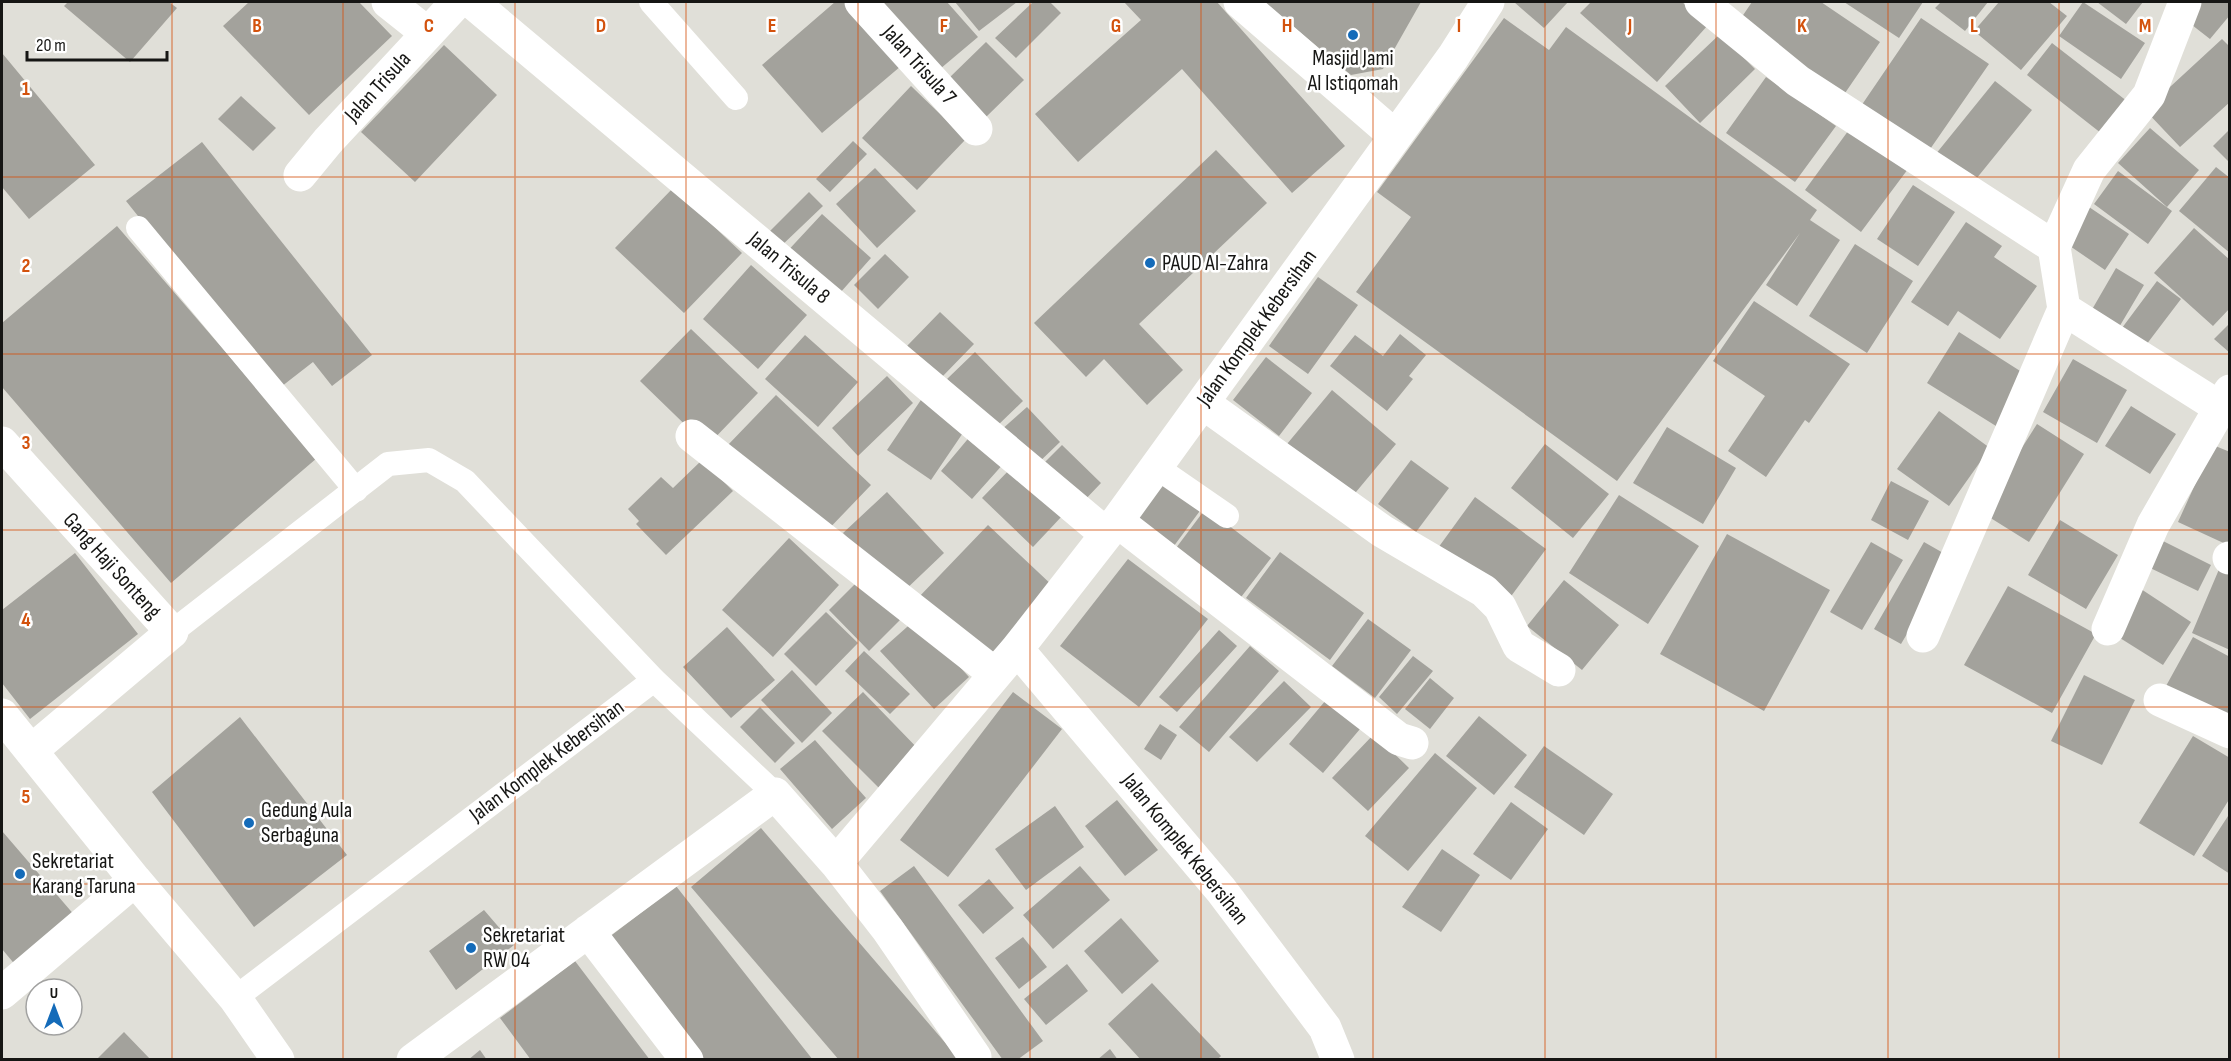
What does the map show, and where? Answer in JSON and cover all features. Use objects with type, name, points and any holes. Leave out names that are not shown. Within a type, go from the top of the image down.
[{"type":"street","points":[[388,2],[427,33]]},
{"type":"street","name":"Jalan Trisula","points":[[300,175],[457,2]]},
{"type":"street","name":"Jalan Trisula 8","points":[[472,2],[1111,527],[1399,739],[1412,743]]},
{"type":"street","name":"Jalan Trisula 7","points":[[861,2],[976,129]]},
{"type":"street","points":[[1240,2],[1395,136]]},
{"type":"street","name":"Jalan Komplek Kebersihan","points":[[836,863],[1017,649],[1111,527],[1453,57],[1488,2]]},
{"type":"street","points":[[1701,2],[1798,81],[2054,247]]},
{"type":"street","points":[[1923,636],[2064,309],[2054,247],[2089,170],[2149,95],[2185,2]]},
{"type":"street","points":[[2064,309],[2224,399],[2153,525],[2108,629]]},
{"type":"street","points":[[1203,403],[1382,531],[1484,591],[1500,607],[1519,646],[1559,670]]},
{"type":"street","points":[[692,436],[995,674]]},
{"type":"street","name":"Gang Haji Sonteng","points":[[2,443],[172,632],[31,751]]},
{"type":"street","name":"Jalan Komplek Kebersihan","points":[[1017,649],[1221,890],[1325,1028],[1338,1059]]},
{"type":"street","points":[[2160,700],[2229,732]]},
{"type":"street","points":[[2,715],[135,880],[235,998],[278,1059]]},
{"type":"street","points":[[413,1059],[775,794],[836,863],[888,930],[975,1057]]},
{"type":"street","points":[[2,993],[135,880]]},
{"type":"street","points":[[588,931],[687,1059]]},
{"type":"lane","points":[[651,2],[736,98]]},
{"type":"lane","points":[[138,228],[356,490]]},
{"type":"lane","points":[[172,632],[388,464],[429,460],[465,481],[654,680],[775,794]]},
{"type":"lane","points":[[1156,467],[1227,516]]},
{"type":"lane","name":"Jalan Komplek Kebersihan","points":[[235,998],[654,680]]},
{"type":"building","points":[[68,2],[169,2],[177,8],[130,62],[64,6]]},
{"type":"building","points":[[249,2],[359,2],[392,36],[309,115],[223,26]]},
{"type":"building","points":[[835,2],[845,2],[901,66],[822,133],[762,65]]},
{"type":"building","points":[[947,2],[978,37],[940,69],[882,3]]},
{"type":"building","points":[[955,2],[1017,2],[979,31]]},
{"type":"building","points":[[1033,2],[1050,2],[1061,13],[1016,58],[995,38]]},
{"type":"building","points":[[1124,2],[1217,2],[1345,146],[1292,193],[1182,69],[1078,162],[1035,114],[1141,20]]},
{"type":"building","name":"Masjid Jami Al Istiqomah","points":[[1264,2],[1421,2],[1383,69],[1351,75]]},
{"type":"building","points":[[1514,2],[1568,2],[1544,28]]},
{"type":"building","points":[[1591,2],[1682,2],[1708,25],[1657,82],[1580,13]]},
{"type":"building","points":[[1752,2],[1821,2],[1880,42],[1843,96],[1737,24]]},
{"type":"building","points":[[1844,2],[1923,2],[1899,38]]},
{"type":"building","points":[[1941,2],[1988,2],[1965,31],[1935,8]]},
{"type":"building","points":[[1999,2],[2049,2],[2067,16],[2021,70],[1974,31]]},
{"type":"building","points":[[2083,2],[2145,43],[2121,79],[2059,36]]},
{"type":"building","points":[[2097,2],[2143,2],[2126,24]]},
{"type":"building","points":[[2197,2],[2230,2],[2230,15],[2210,39],[2183,18]]},
{"type":"building","points":[[1504,18],[1549,50],[1566,27],[1817,210],[1810,220],[1840,240],[1797,306],[1766,285],[1800,233],[1617,481],[1356,292],[1411,217],[1377,192]]},
{"type":"building","points":[[1921,18],[1989,64],[1926,155],[1859,109]]},
{"type":"building","points":[[1720,34],[1755,69],[1700,123],[1665,86]]},
{"type":"building","points":[[2222,39],[2230,47],[2230,102],[2180,147],[2145,110]]},
{"type":"building","points":[[986,42],[1024,80],[986,117],[948,79]]},
{"type":"building","points":[[2052,43],[2132,105],[2106,137],[2027,75]]},
{"type":"building","points":[[444,45],[497,95],[415,182],[361,132]]},
{"type":"building","points":[[2,53],[95,165],[29,219],[2,187]]},
{"type":"building","points":[[1766,77],[1836,126],[1795,182],[1726,133]]},
{"type":"building","points":[[1995,81],[2032,110],[1972,184],[1935,155]]},
{"type":"building","points":[[911,86],[966,139],[917,190],[862,138]]},
{"type":"building","points":[[241,96],[276,128],[253,151],[218,119]]},
{"type":"building","points":[[1851,127],[1908,169],[1861,232],[1805,190]]},
{"type":"building","points":[[2150,128],[2199,170],[2167,207],[2118,163]]},
{"type":"building","points":[[2230,129],[2230,163],[2213,146]]},
{"type":"building","points":[[853,141],[867,154],[830,192],[816,179]]},
{"type":"building","points":[[202,142],[372,355],[332,386],[313,362],[277,390],[126,201]]},
{"type":"building","name":"PAUD Al-Zahra","points":[[1216,150],[1267,203],[1139,324],[1183,370],[1147,405],[1104,359],[1086,377],[1034,323]]},
{"type":"building","points":[[2216,167],[2230,178],[2230,253],[2179,211]]},
{"type":"building","points":[[875,168],[916,211],[877,248],[836,204]]},
{"type":"building","points":[[2118,171],[2172,211],[2148,244],[2094,204]]},
{"type":"building","points":[[1913,185],[1955,212],[1918,266],[1877,239]]},
{"type":"building","points":[[673,188],[742,253],[684,313],[615,248]]},
{"type":"building","points":[[809,192],[823,206],[778,249],[765,236]]},
{"type":"building","points":[[2089,207],[2129,234],[2105,270],[2064,242]]},
{"type":"building","points":[[822,214],[871,258],[832,302],[782,257]]},
{"type":"building","points":[[1966,222],[2002,246],[1994,257],[2037,286],[2000,339],[1958,311],[1948,326],[1911,302]]},
{"type":"building","points":[[117,226],[317,458],[171,583],[2,387],[2,323]]},
{"type":"building","points":[[2194,228],[2230,260],[2230,308],[2213,326],[2154,273]]},
{"type":"building","points":[[1855,244],[1913,281],[1867,353],[1809,316]]},
{"type":"building","points":[[885,254],[909,277],[878,309],[854,285]]},
{"type":"building","points":[[751,265],[807,315],[758,369],[703,319]]},
{"type":"building","points":[[2116,268],[2144,285],[2118,329],[2090,313]]},
{"type":"building","points":[[1318,277],[1358,305],[1308,374],[1269,346]]},
{"type":"building","points":[[2157,281],[2181,299],[2143,349],[2119,332]]},
{"type":"building","points":[[1754,301],[1850,364],[1809,423],[1805,420],[1766,477],[1728,451],[1765,396],[1713,361]]},
{"type":"building","points":[[940,312],[974,344],[941,378],[907,346]]},
{"type":"building","points":[[2230,323],[2230,353],[2214,339]]},
{"type":"building","points":[[691,329],[758,393],[707,446],[640,381]]},
{"type":"building","points":[[1959,332],[2028,376],[1996,426],[1927,383]]},
{"type":"building","points":[[1400,334],[1426,355],[1409,376],[1413,379],[1387,411],[1330,366],[1355,335],[1383,356]]},
{"type":"building","points":[[805,335],[858,382],[818,427],[765,379]]},
{"type":"building","points":[[975,352],[1023,401],[995,428],[947,379]]},
{"type":"building","points":[[1266,357],[1312,393],[1279,436],[1233,400]]},
{"type":"building","points":[[2073,359],[2127,390],[2097,443],[2043,412]]},
{"type":"building","points":[[887,376],[913,403],[858,456],[832,428]]},
{"type":"building","points":[[1332,390],[1396,444],[1351,498],[1287,444]]},
{"type":"building","points":[[927,391],[971,421],[931,480],[887,450]]},
{"type":"building","points":[[776,395],[871,485],[822,536],[726,447]]},
{"type":"building","points":[[2131,406],[2176,434],[2150,474],[2105,446]]},
{"type":"building","points":[[1027,407],[1060,442],[1034,467],[1000,431]]},
{"type":"building","points":[[1939,411],[1990,448],[1949,506],[1897,469]]},
{"type":"building","points":[[2037,424],[2084,454],[2029,542],[1981,512]]},
{"type":"building","points":[[1667,427],[1736,468],[1703,524],[1633,483]]},
{"type":"building","points":[[972,434],[1005,462],[972,499],[941,471]]},
{"type":"building","points":[[1545,444],[1609,494],[1573,538],[1511,488]]},
{"type":"building","points":[[1062,445],[1101,483],[1082,503],[1042,465]]},
{"type":"building","points":[[2213,445],[2230,452],[2230,546],[2178,522]]},
{"type":"building","points":[[702,460],[733,491],[666,555],[636,524],[639,521],[628,509],[661,477],[673,488]]},
{"type":"building","points":[[1411,460],[1449,488],[1416,532],[1378,504]]},
{"type":"building","points":[[1012,467],[1063,515],[1033,547],[982,498]]},
{"type":"building","points":[[1163,474],[1205,504],[1168,554],[1126,523]]},
{"type":"building","points":[[1891,481],[1929,501],[1908,540],[1871,520]]},
{"type":"building","points":[[887,492],[944,553],[901,594],[843,533]]},
{"type":"building","points":[[1619,495],[1699,546],[1648,624],[1569,573]]},
{"type":"building","points":[[1475,497],[1546,549],[1509,599],[1438,548]]},
{"type":"building","points":[[1206,508],[1271,558],[1235,605],[1170,556]]},
{"type":"building","points":[[2060,520],[2118,555],[2086,609],[2028,575]]},
{"type":"building","points":[[988,525],[1054,587],[984,661],[917,599]]},
{"type":"building","points":[[1727,534],[1830,590],[1764,711],[1660,654]]},
{"type":"building","points":[[789,538],[839,585],[773,657],[722,610]]},
{"type":"building","points":[[2157,538],[2211,565],[2198,591],[2144,565]]},
{"type":"building","points":[[1871,542],[1903,560],[1862,630],[1830,612]]},
{"type":"building","points":[[1924,542],[1952,558],[1901,644],[1874,629]]},
{"type":"building","points":[[1280,552],[1364,613],[1330,660],[1246,598]]},
{"type":"building","points":[[75,553],[138,634],[30,719],[2,683],[2,610]]},
{"type":"building","points":[[1128,559],[1208,619],[1139,707],[1060,646]]},
{"type":"building","points":[[2220,567],[2230,571],[2230,650],[2192,633]]},
{"type":"building","points":[[864,575],[904,616],[869,651],[829,610]]},
{"type":"building","points":[[1564,580],[1619,625],[1582,670],[1527,626]]},
{"type":"building","points":[[2008,586],[2096,634],[2052,713],[1964,665]]},
{"type":"building","points":[[2141,589],[2191,622],[2163,665],[2112,633]]},
{"type":"building","points":[[826,612],[858,643],[816,686],[784,654]]},
{"type":"building","points":[[916,619],[969,677],[934,709],[880,651]]},
{"type":"building","points":[[1368,619],[1411,650],[1375,698],[1332,666]]},
{"type":"building","points":[[727,627],[775,680],[731,718],[683,667]]},
{"type":"building","points":[[1219,630],[1237,646],[1177,712],[1159,697]]},
{"type":"building","points":[[2193,637],[2230,657],[2230,721],[2166,686]]},
{"type":"building","points":[[1250,646],[1279,671],[1209,752],[1179,727]]},
{"type":"building","points":[[864,651],[910,694],[890,714],[845,671]]},
{"type":"building","points":[[1413,656],[1433,671],[1397,714],[1379,697]]},
{"type":"building","points":[[792,670],[832,713],[802,743],[761,700]]},
{"type":"building","points":[[2084,675],[2135,700],[2102,765],[2051,741]]},
{"type":"building","points":[[1430,678],[1454,698],[1430,729],[1405,709]]},
{"type":"building","points":[[1284,681],[1311,707],[1257,762],[1229,737]]},
{"type":"building","points":[[863,692],[924,755],[885,794],[822,731]]},
{"type":"building","points":[[1013,692],[1062,729],[948,877],[900,840]]},
{"type":"building","points":[[1326,700],[1360,729],[1323,773],[1289,744]]},
{"type":"building","points":[[760,707],[795,743],[775,763],[740,727]]},
{"type":"building","points":[[1479,716],[1527,755],[1494,795],[1446,756]]},
{"type":"building","name":"Gedung Aula Serbaguna","points":[[240,717],[347,855],[254,927],[152,792]]},
{"type":"building","points":[[1160,724],[1177,735],[1161,760],[1144,749]]},
{"type":"building","points":[[1374,734],[1409,768],[1368,811],[1332,778]]},
{"type":"building","points":[[2193,736],[2230,758],[2230,798],[2194,856],[2139,823]]},
{"type":"building","points":[[815,740],[866,798],[832,829],[780,769]]},
{"type":"building","points":[[1544,746],[1613,794],[1584,835],[1514,787]]},
{"type":"building","points":[[1435,753],[1477,788],[1408,871],[1365,836]]},
{"type":"building","points":[[1117,800],[1158,850],[1125,876],[1085,826]]},
{"type":"building","points":[[1511,802],[1548,829],[1511,880],[1473,854]]},
{"type":"building","points":[[1055,806],[1084,847],[1026,890],[995,849]]},
{"type":"building","points":[[2230,813],[2230,874],[2202,856]]},
{"type":"building","points":[[761,828],[960,1060],[839,1060],[691,887]]},
{"type":"building","name":"Sekretariat Karang Taruna","points":[[2,831],[76,917],[17,967],[2,949]]},
{"type":"building","points":[[1442,849],[1480,875],[1441,932],[1402,907]]},
{"type":"building","points":[[914,866],[1043,1041],[1017,1060],[1003,1060],[880,891]]},
{"type":"building","points":[[1080,866],[1110,900],[1053,949],[1023,915]]},
{"type":"building","points":[[989,879],[1014,908],[983,934],[958,905]]},
{"type":"building","points":[[676,886],[813,1060],[697,1060],[604,941]]},
{"type":"building","name":"Sekretariat RW 04","points":[[484,910],[514,945],[456,990],[429,951]]},
{"type":"building","points":[[1121,918],[1159,961],[1122,994],[1084,951]]},
{"type":"building","points":[[1023,937],[1047,967],[1019,989],[995,958]]},
{"type":"building","points":[[575,961],[650,1060],[531,1060],[500,1018]]},
{"type":"building","points":[[1067,964],[1088,991],[1046,1025],[1024,999]]},
{"type":"building","points":[[1152,983],[1221,1056],[1217,1060],[1141,1060],[1108,1024]]},
{"type":"building","points":[[124,1032],[151,1060],[96,1060]]},
{"type":"building","points":[[1110,1049],[1118,1060],[1097,1060]]},
{"type":"building","points":[[480,1050],[487,1060],[468,1060]]},
{"type":"place","name":"Masjid Jami Al Istiqomah","points":[[1353,35]]},
{"type":"place","name":"PAUD Al-Zahra","points":[[1150,263]]},
{"type":"place","name":"Gedung Aula Serbaguna","points":[[249,823]]},
{"type":"place","name":"Sekretariat Karang Taruna","points":[[20,874]]},
{"type":"place","name":"Sekretariat RW 04","points":[[471,948]]}]
